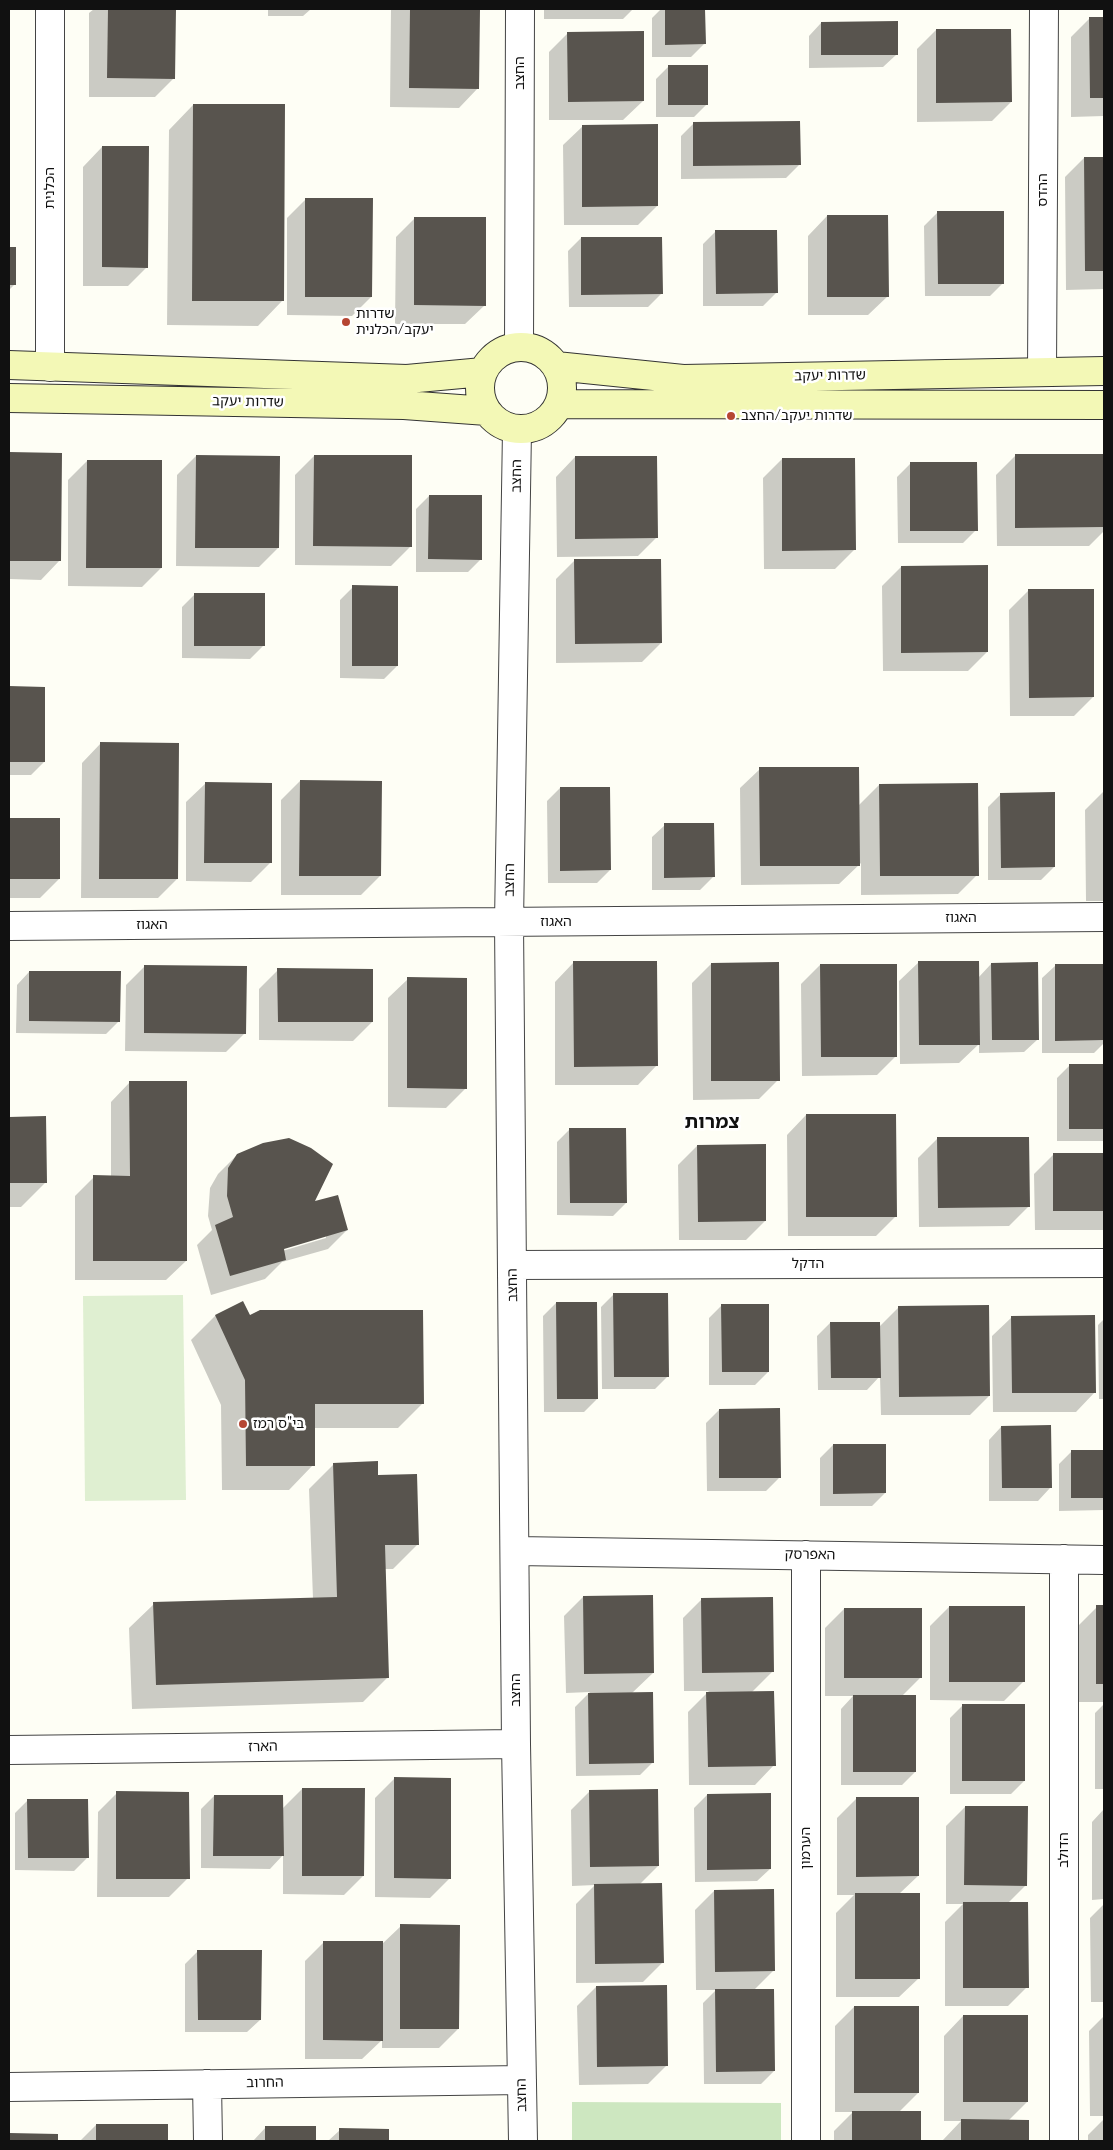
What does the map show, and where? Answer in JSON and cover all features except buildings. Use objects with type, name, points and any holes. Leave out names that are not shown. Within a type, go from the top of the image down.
[{"type":"street","name":"הכלנית","points":[[50,9],[50,367]]},
{"type":"street","name":"החצב","points":[[519,347],[520,9]]},
{"type":"street","name":"ההדס","points":[[1042,371],[1044,9]]},
{"type":"street","points":[[519,347],[540,351],[556,366],[562,378],[560,404],[553,416],[543,424],[517,430],[495,420],[487,411],[482,399],[480,385],[483,372],[497,355],[508,349],[519,347]]},
{"type":"street","name":"שדרות יעקב","points":[[9,365],[407,379],[483,372]]},
{"type":"street","name":"שדרות יעקב","points":[[556,366],[683,379],[1104,371]]},
{"type":"street","name":"שדרות יעקב","points":[[9,398],[404,405],[487,411]]},
{"type":"street","name":"שדרות יעקב","points":[[560,404],[1104,405]]},
{"type":"street","name":"החצב","points":[[517,430],[510,922],[516,1744],[524,2141]]},
{"type":"street","name":"האגוז","points":[[9,926],[1104,917]]},
{"type":"street","name":"הדקל","points":[[513,1264],[1104,1263]]},
{"type":"street","name":"האפרסק","points":[[516,1551],[1104,1560]]},
{"type":"street","name":"הערמון","points":[[806,1555],[806,2141]]},
{"type":"street","name":"הדולב","points":[[1064,1559],[1064,2141]]},
{"type":"street","name":"הארז","points":[[9,1750],[516,1744]]},
{"type":"street","name":"החרוב","points":[[9,2086],[522,2080]]},
{"type":"street","points":[[207,2084],[208,2141]]},
{"type":"green space","points":[[183,1295],[186,1500],[85,1501],[83,1296]]},
{"type":"green space","points":[[572,2102],[781,2103],[781,2141],[572,2141]]},
{"type":"place","name":"שדרות יעקב/הכלנית","points":[[346,322]]},
{"type":"place","name":"שדרות יעקב/החצב","points":[[731,416]]},
{"type":"place","name":"בי\"ס רמז","points":[[243,1424]]},
{"type":"district","name":"צמרות","points":[[712,1123]]}]
